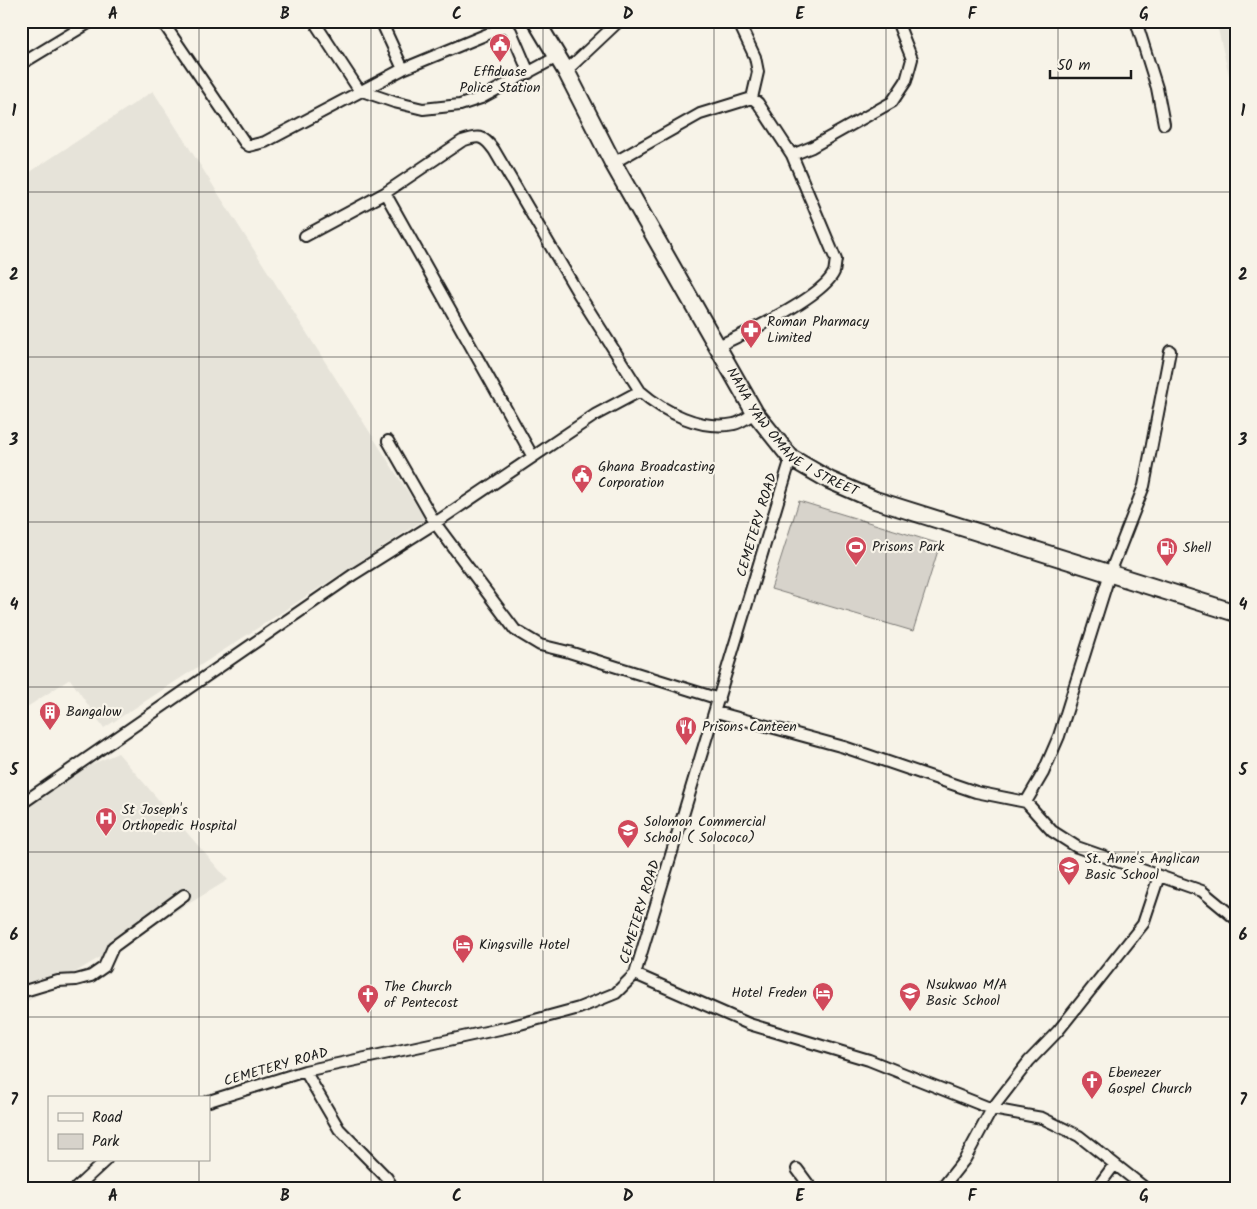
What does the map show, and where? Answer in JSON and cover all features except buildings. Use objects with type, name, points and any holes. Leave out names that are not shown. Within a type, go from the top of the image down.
[{"type":"main road","name":"NANA YAW OMANE I STREET","points":[[536,21],[562,64],[613,163],[755,412],[791,458],[829,480],[875,500],[1236,613]]},
{"type":"street","points":[[21,64],[92,21]]},
{"type":"street","points":[[162,21],[245,143],[249,146],[265,142],[359,90],[403,69],[507,27],[511,31],[529,73]]},
{"type":"street","points":[[381,21],[403,69]]},
{"type":"street","points":[[317,26],[359,90],[401,104],[423,109],[438,109],[481,98],[529,73],[562,64],[619,21]]},
{"type":"street","points":[[738,21],[755,57],[758,72],[752,98]]},
{"type":"street","points":[[792,155],[812,147],[892,102],[906,81],[912,59],[898,21]]},
{"type":"street","points":[[1136,21],[1157,88],[1164,124]]},
{"type":"street","points":[[718,346],[768,323],[823,284],[834,272],[836,260],[792,155],[758,103],[752,98]]},
{"type":"street","points":[[613,163],[700,114],[752,98]]},
{"type":"street","points":[[305,236],[385,193],[462,141],[476,136],[486,139],[520,192],[593,319],[640,391],[656,404],[687,420],[716,425],[736,424],[755,412]]},
{"type":"street","points":[[385,193],[533,458]]},
{"type":"street","points":[[1026,802],[1043,773],[1059,736],[1110,573],[1144,486],[1170,351]]},
{"type":"street","points":[[21,804],[354,574],[435,523],[595,415],[640,391]]},
{"type":"street","points":[[388,442],[435,523],[515,630],[540,646],[569,652],[719,698]]},
{"type":"street","name":"CEMETERY ROAD","points":[[210,1101],[305,1071],[508,1027],[579,1008],[616,993],[635,974],[716,712],[791,458]]},
{"type":"street","points":[[716,712],[844,747],[976,792],[1026,802],[1052,831],[1077,847],[1202,891],[1236,919]]},
{"type":"street","points":[[942,1188],[965,1159],[992,1109],[1029,1060],[1069,1018],[1143,924],[1159,876]]},
{"type":"street","points":[[21,992],[58,981],[76,980],[90,976],[104,967],[113,948],[184,895]]},
{"type":"street","points":[[635,974],[749,1024],[869,1060],[992,1109],[1042,1118],[1079,1136],[1145,1188]]},
{"type":"street","points":[[305,1071],[339,1129],[387,1178],[393,1188]]},
{"type":"street","points":[[76,1188],[104,1162]]},
{"type":"street","points":[[1097,1188],[1114,1165]]},
{"type":"street","points":[[797,1170],[812,1188]]},
{"type":"shaded area","points":[[1216,21],[1236,21],[1234,96]]},
{"type":"shaded area","points":[[153,91],[425,519],[104,728],[70,679],[21,711],[21,178]]},
{"type":"shaded area","name":"St Joseph's Orthopedic Hospital","points":[[118,753],[228,880],[21,1005],[21,795]]},
{"type":"green space","name":"Prisons Park","points":[[799,501],[940,544],[913,631],[771,589]]},
{"type":"place","name":"Effiduase Police Station","points":[[500,63]]},
{"type":"place","name":"Roman Pharmacy Limited","points":[[751,349]]},
{"type":"place","name":"Ghana Broadcasting Corporation","points":[[582,494]]},
{"type":"place","name":"Prisons Park","points":[[856,566]]},
{"type":"place","name":"Shell","points":[[1167,567]]},
{"type":"place","name":"Bangalow","points":[[50,731]]},
{"type":"place","name":"Prisons Canteen","points":[[686,746]]},
{"type":"place","name":"St Joseph's Orthopedic Hospital","points":[[106,837]]},
{"type":"place","name":"Solomon Commercial School ( Solococo)","points":[[628,849]]},
{"type":"place","name":"St. Anne's Anglican Basic School","points":[[1069,886]]},
{"type":"place","name":"Kingsville Hotel","points":[[463,964]]},
{"type":"place","name":"Hotel Freden","points":[[823,1012]]},
{"type":"place","name":"Nsukwao M/A Basic School","points":[[910,1012]]},
{"type":"place","name":"The Church of Pentecost","points":[[368,1014]]},
{"type":"place","name":"Ebenezer Gospel Church","points":[[1092,1100]]}]
